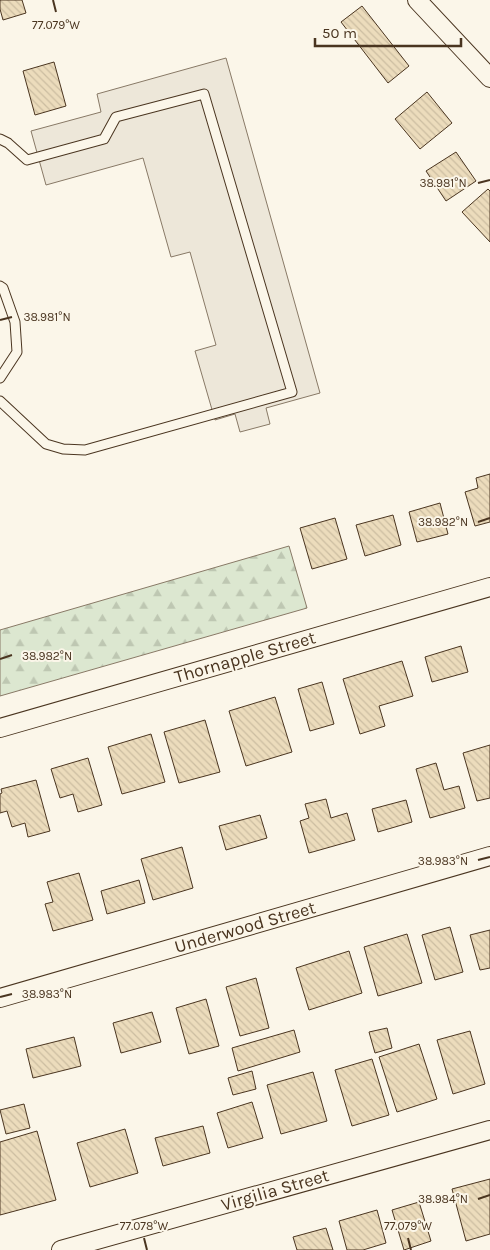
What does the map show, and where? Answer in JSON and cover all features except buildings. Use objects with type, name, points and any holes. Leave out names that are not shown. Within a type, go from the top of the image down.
[{"type":"street","points":[[417,0],[490,78]]},
{"type":"street","name":"Thornapple Street","points":[[0,728],[490,587]]},
{"type":"street","name":"Underwood Street","points":[[0,998],[490,856]]},
{"type":"street","name":"Virgilia Street","points":[[61,1250],[490,1130]]},
{"type":"lane","points":[[0,140],[8,143],[27,160],[104,139],[116,117],[204,94],[292,392],[85,450],[62,449],[46,444],[0,401]]},
{"type":"lane","points":[[0,286],[3,288],[15,322],[17,352],[0,378]]},
{"type":"green space","points":[[289,546],[307,608],[0,696],[0,630]]},
{"type":"shaded area","points":[[226,58],[320,393],[266,408],[270,424],[240,432],[235,414],[215,420],[195,351],[216,345],[190,252],[171,257],[143,158],[46,185],[31,131],[101,112],[97,94]]}]
